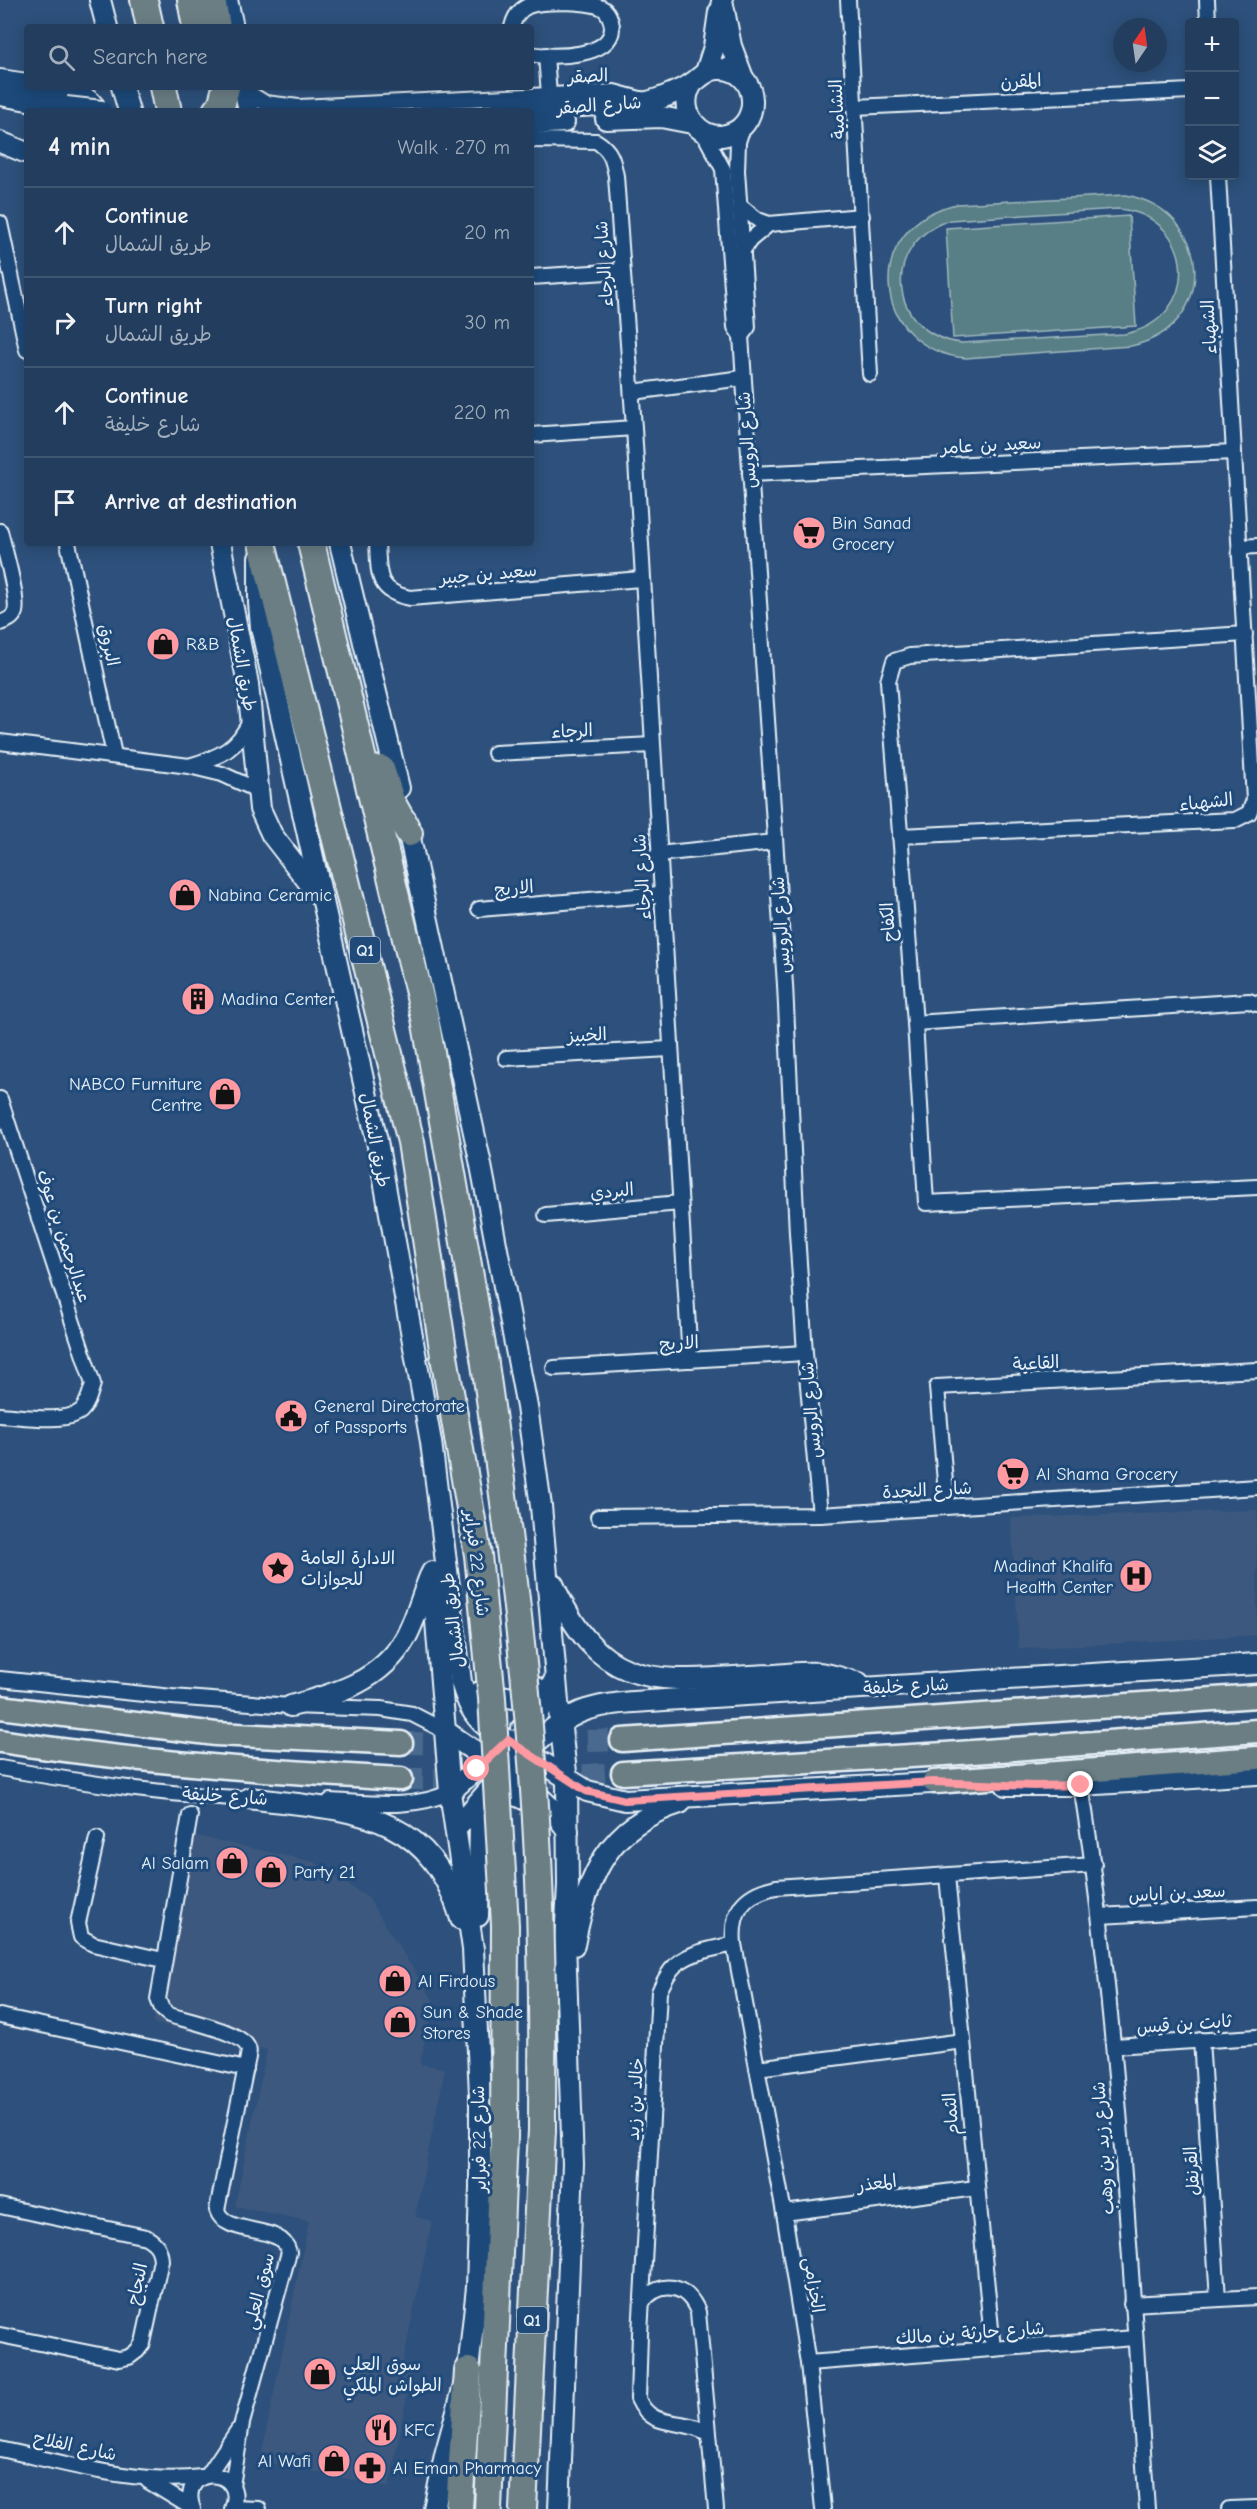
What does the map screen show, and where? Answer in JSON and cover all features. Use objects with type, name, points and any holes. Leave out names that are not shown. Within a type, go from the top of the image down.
[{"type":"highway","points":[[144,0],[149,24]]},
{"type":"highway","points":[[191,0],[195,24]]},
{"type":"highway","points":[[212,0],[216,24]]},
{"type":"highway","points":[[164,90],[167,108]]},
{"type":"highway","points":[[209,90],[214,108]]},
{"type":"highway","points":[[218,108],[236,90]]},
{"type":"highway","name":"طريق الشمال","points":[[262,546],[411,1142],[445,1362]]},
{"type":"highway","points":[[312,546],[330,582],[390,801],[409,833]]},
{"type":"highway","name":"شارع 22 فبراير","points":[[312,546],[425,1018],[484,1357],[512,1551],[526,1696],[542,1947],[542,2130],[523,2509]]},
{"type":"highway","name":"شارع 22 فبراير","points":[[445,1362],[478,1556],[492,1698],[505,1925],[504,2137],[488,2509]]},
{"type":"highway","points":[[459,2509],[468,2371]]},
{"type":"main road","points":[[92,24],[93,0]]},
{"type":"main road","points":[[100,0],[106,24]]},
{"type":"main road","points":[[227,0],[231,24]]},
{"type":"main road","points":[[722,2],[731,46],[753,101],[751,115],[743,126],[731,134],[717,136],[698,127],[687,110],[687,96],[699,78],[714,47],[722,2]]},
{"type":"main road","points":[[699,78],[718,69],[730,71],[743,78]]},
{"type":"main road","points":[[0,78],[24,74]]},
{"type":"main road","points":[[0,78],[24,83]]},
{"type":"main road","name":"شارع الصقر","points":[[534,109],[647,102],[661,99],[699,78]]},
{"type":"main road","points":[[58,90],[87,98],[95,108]]},
{"type":"main road","points":[[123,90],[128,108]]},
{"type":"main road","points":[[239,90],[248,108]]},
{"type":"main road","points":[[0,95],[75,108]]},
{"type":"main road","points":[[0,108],[24,112]]},
{"type":"main road","name":"شارع الصقر","points":[[534,124],[647,117],[676,119],[698,127]]},
{"type":"main road","points":[[0,135],[24,141]]},
{"type":"main road","points":[[0,142],[24,152]]},
{"type":"main road","name":"طريق الشمال","points":[[221,546],[248,684],[260,809],[272,835],[324,902],[377,1141],[430,1442],[444,1533],[461,1682],[469,1707],[476,1718],[567,1781]]},
{"type":"main road","points":[[261,546],[259,592],[261,627],[324,902]]},
{"type":"main road","points":[[341,546],[449,1011],[511,1316],[541,1506],[555,1676],[567,1781],[565,1942],[573,2164],[562,2506]]},
{"type":"main road","points":[[248,684],[248,627],[251,610],[259,592]]},
{"type":"main road","points":[[291,1706],[334,1694],[356,1685],[377,1672],[406,1636],[432,1572],[444,1533]]},
{"type":"main road","name":"شارع 22 فبراير","points":[[432,1572],[450,1792],[473,1949],[480,2094],[477,2287],[468,2371],[450,2432],[434,2509]]},
{"type":"main road","points":[[547,1572],[565,1612],[579,1633],[602,1656],[628,1672],[658,1679],[819,1673],[876,1687]]},
{"type":"main road","name":"شارع خليفة","points":[[560,1724],[584,1710],[618,1703],[1257,1664]]},
{"type":"main road","points":[[461,1682],[484,1694],[513,1698],[528,1693],[555,1676]]},
{"type":"main road","points":[[450,1792],[538,1713],[555,1676]]},
{"type":"main road","name":"شارع خليفة","points":[[622,1740],[1257,1696]]},
{"type":"main road","points":[[0,1707],[216,1734],[401,1743]]},
{"type":"main road","points":[[457,1828],[506,1772],[560,1724]]},
{"type":"main road","points":[[446,1731],[544,1800],[568,1831]]},
{"type":"main road","points":[[623,1773],[945,1754],[1257,1731]]},
{"type":"main road","name":"شارع خليفة","points":[[0,1741],[79,1754],[213,1768],[401,1779]]},
{"type":"main road","points":[[567,1781],[586,1791],[625,1800],[934,1782],[1257,1758]]},
{"type":"main road","points":[[934,1782],[1034,1786],[1081,1785],[1257,1774]]},
{"type":"main road","points":[[568,1978],[587,1893],[610,1848],[638,1821],[656,1811],[708,1794]]},
{"type":"main road","points":[[473,1949],[479,1899],[482,1816],[491,1803],[506,1795],[523,1797],[541,1815],[552,1900],[565,1942]]},
{"type":"main road","points":[[249,1798],[362,1815],[382,1821],[402,1831],[421,1846],[447,1880],[456,1903],[467,1941],[474,1986]]},
{"type":"street","name":"النشامية","points":[[848,0],[870,374]]},
{"type":"street","points":[[1207,0],[1208,18]]},
{"type":"street","points":[[513,24],[519,12],[528,6],[584,3],[595,4],[605,10],[611,19],[612,30],[609,41],[601,49],[590,52],[534,54]]},
{"type":"street","points":[[546,55],[549,95]]},
{"type":"street","name":"الصقر","points":[[242,90],[265,103],[291,108]]},
{"type":"street","name":"المقرن","points":[[855,107],[1185,91]]},
{"type":"street","name":"الصقر","points":[[314,108],[614,92],[647,102]]},
{"type":"street","points":[[698,127],[723,169],[735,327],[741,336],[748,327],[738,154],[743,126]]},
{"type":"street","name":"شارع الرجاء","points":[[534,140],[572,138],[596,141],[605,146],[613,158],[632,392],[641,579],[690,1360]]},
{"type":"street","name":"الشهباء","points":[[900,836],[1236,820],[1249,813],[1254,800],[1218,180]]},
{"type":"street","points":[[740,206],[758,220],[769,224],[862,216]]},
{"type":"street","points":[[0,223],[24,336]]},
{"type":"street","points":[[743,250],[769,224]]},
{"type":"street","points":[[534,277],[622,271]]},
{"type":"street","name":"شارع الرويس","points":[[741,336],[775,842],[805,1353],[820,1515]]},
{"type":"street","points":[[632,392],[743,378]]},
{"type":"street","points":[[534,435],[634,428]]},
{"type":"street","name":"سعيد بن عامر","points":[[750,474],[1234,452]]},
{"type":"street","points":[[0,531],[15,599],[15,612],[9,621],[0,623]]},
{"type":"street","name":"البروق","points":[[69,546],[114,755]]},
{"type":"street","name":"سعيد بن جبير","points":[[376,546],[379,575],[383,584],[390,591],[410,598],[641,579]]},
{"type":"street","points":[[1240,548],[1257,546]]},
{"type":"street","name":"الكفاح","points":[[1245,634],[910,656],[894,661],[888,681],[915,1023],[926,1203],[1257,1187]]},
{"type":"street","points":[[189,766],[233,747],[240,740],[251,719]]},
{"type":"street","points":[[0,742],[189,766],[222,774],[257,790]]},
{"type":"street","name":"الرجاء","points":[[495,753],[652,746]]},
{"type":"street","points":[[658,854],[775,842]]},
{"type":"street","name":"الاريج","points":[[479,909],[661,894]]},
{"type":"street","points":[[915,1023],[1249,1001],[1257,1004]]},
{"type":"street","name":"الخبيز","points":[[506,1058],[670,1049]]},
{"type":"street","name":"عبدالرحمن بن عوف","points":[[0,1099],[93,1384],[89,1399],[81,1410],[64,1418],[0,1415]]},
{"type":"street","name":"البردي","points":[[546,1215],[680,1203]]},
{"type":"street","name":"الاريج","points":[[554,1368],[805,1353]]},
{"type":"street","name":"القاعية","points":[[947,1506],[937,1387],[1257,1370]]},
{"type":"street","name":"شارع النجدة","points":[[598,1517],[820,1515],[1257,1487]]},
{"type":"street","points":[[0,1679],[116,1692],[291,1706],[400,1711],[424,1718],[446,1731]]},
{"type":"street","name":"شارع خليفة","points":[[0,1768],[91,1784],[249,1798],[396,1804],[426,1801],[450,1792]]},
{"type":"street","name":"شارع زيد بن وهب","points":[[1081,1785],[1094,1865],[1114,2046],[1146,2509]]},
{"type":"street","name":"سوق العلي","points":[[190,1815],[158,1999],[162,2009],[169,2015],[241,2038],[249,2048],[217,2210],[227,2222],[279,2238],[287,2246],[289,2252],[242,2423],[232,2486],[235,2495],[232,2508]]},
{"type":"street","points":[[97,1838],[78,1923],[81,1936],[93,1944],[163,1960]]},
{"type":"street","points":[[947,1876],[1094,1865]]},
{"type":"street","name":"الخزامى","points":[[823,2509],[808,2363],[784,2213],[734,1944],[733,1924],[739,1909],[759,1892],[776,1887],[947,1876]]},
{"type":"street","name":"الثمام","points":[[947,1876],[993,2349]]},
{"type":"street","name":"سعد بن اياس","points":[[1100,1916],[1257,1907]]},
{"type":"street","name":"خالد بن زيد","points":[[708,2433],[690,2424],[658,2421],[642,2409],[638,2399],[658,1992],[672,1969],[686,1959],[699,1953],[734,1944]]},
{"type":"street","points":[[0,2016],[246,2069]]},
{"type":"street","name":"ثابت بن قيس","points":[[1114,2046],[1257,2037]]},
{"type":"street","name":"القرنفل","points":[[1201,2040],[1218,2299]]},
{"type":"street","points":[[757,2068],[963,2041]]},
{"type":"street","name":"المعذر","points":[[784,2213],[976,2188]]},
{"type":"street","name":"النجاح","points":[[0,2206],[146,2237],[155,2242],[160,2250],[161,2260],[143,2343],[129,2357],[109,2358],[0,2335]]},
{"type":"street","points":[[642,2302],[649,2294],[668,2287],[688,2294],[698,2312],[716,2509]]},
{"type":"street","points":[[1131,2304],[1257,2297]]},
{"type":"street","name":"شارع حارثة بن مالك","points":[[808,2363],[1135,2338]]},
{"type":"street","name":"سوق العلي","points":[[193,2508],[190,2499],[191,2490],[205,2476],[242,2423]]},
{"type":"street","name":"شارع الفلاح","points":[[0,2449],[143,2479],[172,2480],[205,2476]]},
{"type":"street","points":[[205,2476],[222,2477],[232,2486]]},
{"type":"street","name":"شارع الفلاح","points":[[143,2479],[193,2508]]},
{"type":"street","points":[[232,2508],[259,2509]]},
{"type":"street","points":[[1229,2509],[1257,2508]]},
{"type":"shaded area","name":"Madinat Khalifa Health Center","points":[[1257,1510],[1257,1635],[1019,1649],[1011,1518]]},
{"type":"shaded area","points":[[192,1835],[314,1862],[368,1898],[433,2000],[420,2064],[445,2069],[415,2217],[432,2221],[403,2362],[413,2365],[389,2487],[260,2461],[309,2221],[235,2206],[267,2050],[153,2023]]},
{"type":"green space","points":[[1125,195],[1154,205],[1176,222],[1189,244],[1195,269],[1192,294],[1180,316],[1160,335],[1131,346],[966,358],[934,350],[910,333],[895,311],[889,285],[892,259],[904,235],[926,216],[957,204]],"holes":[[[1117,209],[1144,216],[1163,229],[1176,247],[1180,269],[1178,290],[1168,309],[1150,325],[1124,334],[962,343],[937,336],[919,324],[907,307],[902,287],[903,267],[912,248],[927,232],[950,220]]]},
{"type":"green space","points":[[1129,216],[1136,326],[953,338],[946,228]]},
{"type":"tunnel","points":[[521,1743],[622,1740]]},
{"type":"tunnel","points":[[401,1743],[467,1744]]},
{"type":"tunnel","points":[[550,1777],[623,1773]]},
{"type":"tunnel","points":[[401,1779],[514,1779]]},
{"type":"place","name":"Bin Sanad Grocery","points":[[809,533]]},
{"type":"place","name":"R&B","points":[[163,644]]},
{"type":"place","name":"Nabina Ceramic","points":[[185,895]]},
{"type":"place","name":"Madina Center","points":[[198,999]]},
{"type":"place","name":"NABCO Furniture Centre","points":[[225,1094]]},
{"type":"place","name":"General Directorate of Passports","points":[[291,1416]]},
{"type":"place","name":"Al Shama Grocery","points":[[1013,1474]]},
{"type":"place","name":"الادارة العامة للجوازات","points":[[278,1568]]},
{"type":"place","name":"Madinat Khalifa Health Center","points":[[1136,1576]]},
{"type":"place","name":"Al Salam","points":[[232,1863]]},
{"type":"place","name":"Party 21","points":[[271,1872]]},
{"type":"place","name":"Al Firdous","points":[[395,1981]]},
{"type":"place","name":"Sun & Shade Stores","points":[[400,2022]]},
{"type":"place","name":"سوق العلي الطواش الملكي","points":[[320,2374]]},
{"type":"place","name":"KFC","points":[[381,2430]]},
{"type":"place","name":"Al Wafi","points":[[334,2461]]},
{"type":"place","name":"Al Eman Pharmacy","points":[[370,2468]]},
{"type":"route","points":[[477,1769],[508,1740],[567,1781],[586,1791],[625,1800],[934,1782],[1034,1786],[1081,1785]]}]
